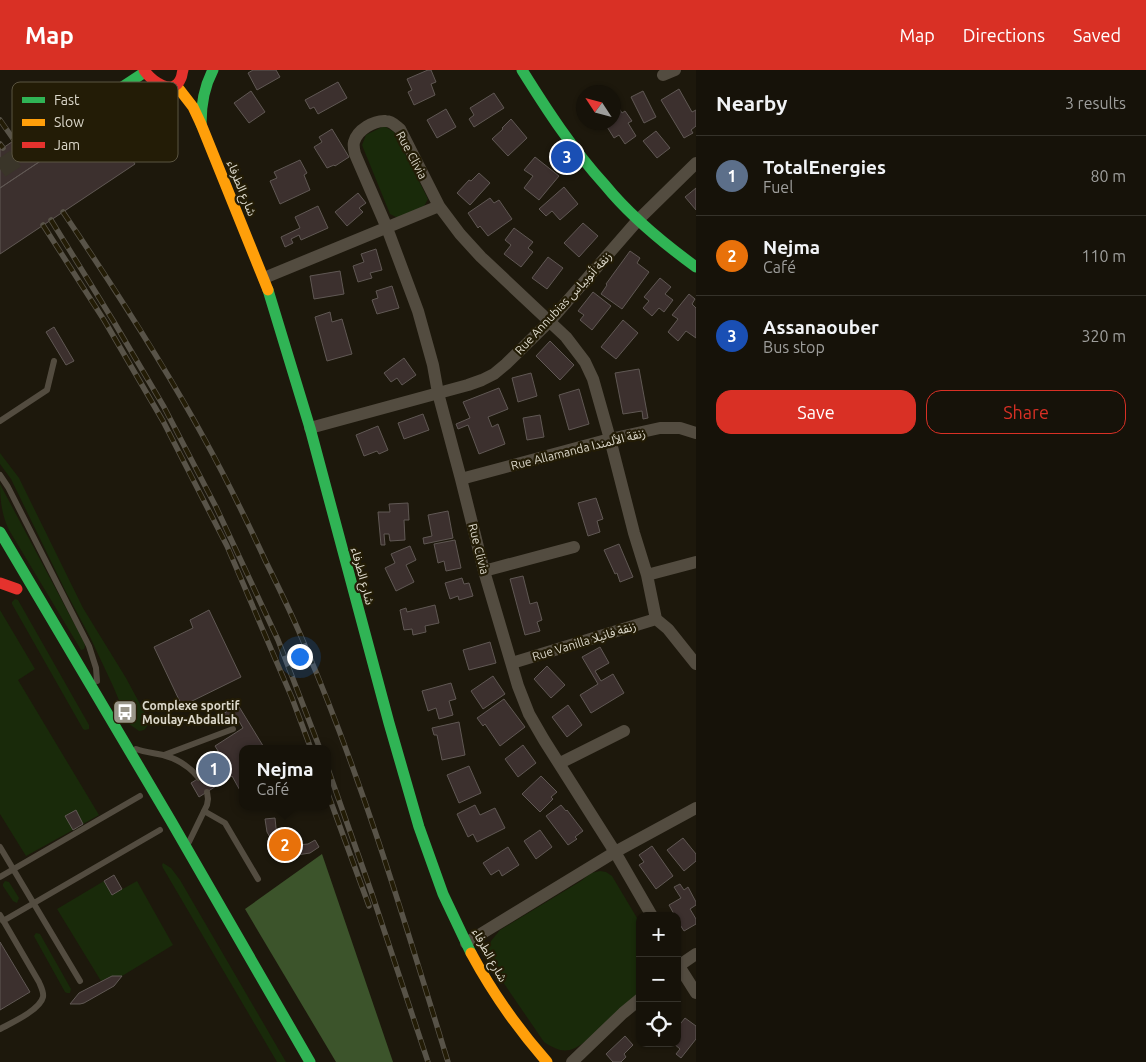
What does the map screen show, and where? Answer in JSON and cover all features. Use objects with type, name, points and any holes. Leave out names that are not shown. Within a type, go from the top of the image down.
[{"type":"main road","points":[[178,82],[182,78],[183,70]]},
{"type":"main road","points":[[202,124],[201,108],[204,91],[213,70]]},
{"type":"main road","points":[[522,70],[557,124],[610,192],[667,246],[696,267]]},
{"type":"main road","points":[[128,82],[144,71],[154,82]]},
{"type":"main road","points":[[115,82],[116,78]]},
{"type":"main road","name":"شارع الطرفاء","points":[[178,87],[193,106],[202,124],[273,304],[310,428],[418,827],[443,894],[466,943],[484,975],[507,1010],[547,1062]]},
{"type":"main road","points":[[0,532],[310,1062]]},
{"type":"main road","points":[[0,583],[19,592],[8,574]]},
{"type":"main road","points":[[137,791],[147,808]]},
{"type":"street","points":[[663,75],[675,70]]},
{"type":"street","name":"Rue Clivia","points":[[650,912],[615,852],[544,740],[529,714],[518,686],[484,571],[418,311],[387,228],[354,149],[358,134],[362,130],[376,122],[386,121],[400,129],[439,206],[460,234],[481,257],[566,337],[585,362],[593,379],[610,439],[634,533],[647,575],[656,619]]},
{"type":"street","name":"Rue Annubias زنقة أنوبياس","points":[[310,428],[468,385],[494,374],[550,322],[638,220],[696,163]]},
{"type":"street","points":[[264,278],[439,206]]},
{"type":"street","name":"Rue Allamanda زنقة الألمندا","points":[[461,479],[610,439],[669,427],[696,433]]},
{"type":"street","points":[[484,571],[574,548]]},
{"type":"street","points":[[647,575],[696,562]]},
{"type":"street","points":[[656,619],[668,628],[696,664]]},
{"type":"street","name":"Rue Vanilla زنقة فانيلا","points":[[512,662],[656,619]]},
{"type":"street","points":[[560,763],[624,731]]},
{"type":"street","points":[[466,943],[615,852],[696,808]]},
{"type":"street","points":[[681,963],[696,954]]},
{"type":"street","points":[[681,970],[696,993]]},
{"type":"street","points":[[572,1062],[622,1013],[636,1002]]},
{"type":"lane","points":[[0,421],[47,390],[54,361]]},
{"type":"lane","points":[[0,475],[8,487],[89,646],[98,681],[96,694]]},
{"type":"lane","points":[[164,755],[232,729]]},
{"type":"lane","points":[[126,746],[164,755],[190,767],[199,778]]},
{"type":"lane","points":[[0,877],[137,791]]},
{"type":"lane","points":[[186,848],[204,811],[208,799],[207,792]]},
{"type":"lane","points":[[204,811],[225,823],[258,879]]},
{"type":"lane","points":[[0,1029],[33,1010],[44,996],[39,982],[2,918],[34,903],[160,830]]},
{"type":"lane","points":[[0,847],[80,981]]},
{"type":"green space","points":[[384,126],[394,132],[428,199],[423,208],[398,218],[390,214],[362,145],[366,135]]},
{"type":"green space","points":[[0,453],[19,478],[83,608],[126,678],[147,717],[148,724],[144,730],[139,731],[129,724],[90,637],[11,479],[0,464]]},
{"type":"green space","points":[[0,484],[84,642],[84,649],[81,650],[9,530],[2,508]]},
{"type":"green space","points":[[15,599],[18,600],[89,725],[89,729],[83,729],[12,604]]},
{"type":"green space","points":[[0,610],[35,669],[18,680],[99,815],[83,824],[76,811],[73,830],[26,856],[0,814]]},
{"type":"green space","points":[[322,854],[393,1062],[336,1062],[245,909]]},
{"type":"green space","points":[[163,863],[171,868],[180,880],[286,1062],[277,1062],[163,868]]},
{"type":"green space","points":[[600,871],[612,876],[636,916],[636,995],[586,1041],[575,1048],[565,1051],[544,1042],[492,966],[487,952],[491,941],[500,930],[591,873]]},
{"type":"green space","points":[[5,881],[9,882],[19,898],[17,903],[13,901],[3,886]]},
{"type":"green space","points":[[104,881],[112,895],[137,881],[173,945],[122,976],[112,976],[101,981],[57,909]]},
{"type":"green space","points":[[36,933],[40,934],[71,989],[70,993],[65,992],[34,936]]},
{"type":"building","points":[[253,70],[276,70],[280,77],[257,90],[248,73]]},
{"type":"building","points":[[431,70],[436,82],[431,84],[435,95],[414,105],[408,92],[412,90],[407,79]]},
{"type":"building","points":[[338,82],[347,98],[318,114],[314,107],[310,109],[305,100]]},
{"type":"building","points":[[679,89],[692,112],[696,110],[696,126],[691,130],[693,133],[684,138],[661,100]]},
{"type":"building","points":[[251,91],[265,112],[249,123],[234,103]]},
{"type":"building","points":[[643,91],[656,117],[644,123],[631,97]]},
{"type":"building","points":[[494,93],[504,108],[474,127],[469,119],[474,115],[470,108]]},
{"type":"building","points":[[446,109],[456,127],[437,138],[427,120]]},
{"type":"building","points":[[621,111],[622,113],[625,111],[632,121],[628,123],[636,136],[625,144],[619,135],[614,138],[609,130],[621,130]]},
{"type":"building","points":[[511,119],[527,138],[508,156],[492,139]]},
{"type":"building","points":[[332,129],[349,157],[335,166],[327,168],[314,147],[322,142],[319,137]]},
{"type":"building","points":[[656,131],[670,148],[657,158],[643,141]]},
{"type":"building","points":[[12,142],[12,162],[39,162],[0,188],[0,150]]},
{"type":"building","points":[[535,157],[559,176],[539,200],[524,188],[533,176],[524,170]]},
{"type":"building","points":[[300,160],[307,173],[304,175],[310,190],[280,204],[270,181],[277,178],[274,172]]},
{"type":"building","points":[[39,162],[134,162],[135,164],[0,254],[0,188]]},
{"type":"building","points":[[479,173],[490,183],[470,205],[457,193],[469,180],[471,181]]},
{"type":"building","points":[[564,187],[578,204],[560,220],[552,211],[546,216],[539,209]]},
{"type":"building","points":[[696,188],[696,210],[685,197]]},
{"type":"building","points":[[358,193],[366,203],[359,208],[363,212],[347,226],[335,212]]},
{"type":"building","points":[[490,198],[494,203],[499,200],[512,219],[488,236],[480,226],[478,228],[468,213]]},
{"type":"building","points":[[318,206],[328,228],[301,240],[299,235],[291,239],[293,243],[285,247],[281,237],[300,228],[295,217]]},
{"type":"building","points":[[583,223],[598,236],[579,257],[564,243]]},
{"type":"building","points":[[514,228],[533,242],[528,248],[533,252],[521,267],[504,254],[511,245],[505,240]]},
{"type":"building","points":[[376,249],[382,270],[370,273],[372,278],[358,282],[353,266],[364,262],[361,254]]},
{"type":"building","points":[[630,251],[640,258],[637,263],[649,272],[622,309],[601,294]]},
{"type":"building","points":[[548,257],[563,268],[547,289],[532,278]]},
{"type":"building","points":[[340,271],[344,294],[314,299],[310,276]]},
{"type":"building","points":[[660,278],[671,287],[665,294],[673,300],[664,312],[659,308],[652,316],[643,308],[649,301],[644,297]]},
{"type":"building","points":[[392,286],[399,308],[377,314],[372,300],[378,298],[376,291]]},
{"type":"building","points":[[593,292],[611,306],[592,330],[580,320],[584,315],[578,311]]},
{"type":"building","points":[[689,294],[695,299],[692,304],[696,308],[696,338],[686,331],[678,341],[668,332],[678,319],[672,315]]},
{"type":"building","points":[[330,312],[332,322],[342,319],[352,354],[327,361],[315,317]]},
{"type":"building","points":[[623,320],[638,333],[616,359],[601,347]]},
{"type":"building","points":[[54,327],[74,361],[66,365],[46,332]]},
{"type":"building","points":[[550,341],[574,365],[560,380],[536,356]]},
{"type":"building","points":[[404,358],[416,375],[402,385],[397,378],[391,382],[384,373]]},
{"type":"building","points":[[639,369],[648,418],[643,419],[642,411],[623,414],[615,373]]},
{"type":"building","points":[[531,373],[537,396],[518,402],[512,378]]},
{"type":"building","points":[[499,388],[508,409],[488,417],[492,427],[498,424],[505,444],[479,454],[468,425],[458,429],[456,424],[470,418],[463,402]]},
{"type":"building","points":[[579,389],[589,424],[569,430],[559,395]]},
{"type":"building","points":[[423,414],[429,430],[404,439],[398,423]]},
{"type":"building","points":[[540,415],[544,437],[527,440],[523,418]]},
{"type":"building","points":[[378,426],[388,450],[379,454],[377,451],[364,456],[356,435]]},
{"type":"building","points":[[596,498],[603,519],[597,521],[600,532],[588,536],[578,503]]},
{"type":"building","points":[[408,503],[409,520],[404,520],[405,540],[390,541],[389,534],[384,534],[385,545],[381,545],[378,512],[390,512],[389,504]]},
{"type":"building","points":[[448,511],[453,538],[424,544],[423,538],[432,536],[428,515]]},
{"type":"building","points":[[455,540],[461,568],[446,571],[444,561],[438,563],[434,544]]},
{"type":"building","points":[[619,544],[633,577],[620,582],[604,550]]},
{"type":"building","points":[[410,546],[416,560],[406,565],[414,582],[396,591],[385,568],[395,563],[391,554]]},
{"type":"building","points":[[523,576],[530,604],[537,602],[542,620],[537,622],[540,631],[525,635],[510,579]]},
{"type":"building","points":[[462,578],[464,584],[469,583],[473,596],[459,600],[458,596],[450,599],[445,583]]},
{"type":"building","points":[[435,605],[439,623],[425,626],[426,632],[413,635],[412,629],[404,630],[400,610],[406,608],[407,612]]},
{"type":"building","points":[[209,610],[241,677],[182,706],[154,647],[193,628],[190,620]]},
{"type":"building","points":[[490,642],[496,663],[469,670],[463,650]]},
{"type":"building","points":[[600,647],[609,663],[595,671],[601,681],[613,674],[624,693],[591,713],[580,695],[598,684],[582,657]]},
{"type":"building","points":[[547,666],[565,685],[551,698],[534,679]]},
{"type":"building","points":[[493,676],[505,694],[483,709],[471,691]]},
{"type":"building","points":[[451,683],[456,699],[449,701],[453,715],[439,719],[436,708],[428,711],[422,691]]},
{"type":"building","points":[[504,699],[525,727],[500,746],[485,724],[483,726],[477,718]]},
{"type":"building","points":[[238,705],[263,745],[239,745],[239,789],[232,776],[199,797],[191,783],[225,762],[215,746],[243,728],[236,716],[225,722],[221,715]]},
{"type":"building","points":[[568,705],[582,725],[567,737],[552,717]]},
{"type":"building","points":[[459,722],[465,755],[442,760],[437,735],[434,735],[432,728]]},
{"type":"building","points":[[523,745],[536,763],[518,777],[505,759]]},
{"type":"building","points":[[469,766],[481,793],[459,803],[447,775]]},
{"type":"building","points":[[541,776],[557,792],[540,812],[522,794]]},
{"type":"building","points":[[475,805],[480,815],[495,808],[505,828],[477,842],[473,834],[468,837],[457,814]]},
{"type":"building","points":[[561,805],[583,831],[575,837],[577,839],[568,845],[546,816]]},
{"type":"building","points":[[76,810],[83,824],[73,830],[65,816]]},
{"type":"building","points":[[275,818],[276,828],[281,837],[287,842],[298,845],[308,844],[315,840],[319,847],[310,853],[297,855],[285,851],[274,844],[267,832],[265,819]]},
{"type":"building","points":[[540,830],[552,847],[536,859],[524,841]]},
{"type":"building","points":[[683,838],[696,854],[696,861],[684,871],[667,850]]},
{"type":"building","points":[[652,846],[673,876],[656,889],[639,865],[644,862],[639,855]]},
{"type":"building","points":[[508,847],[519,865],[502,876],[499,870],[491,875],[483,863]]},
{"type":"building","points":[[114,875],[122,889],[112,895],[104,881]]},
{"type":"building","points":[[680,884],[684,890],[688,887],[696,902],[696,905],[690,909],[696,919],[696,924],[684,931],[681,926],[681,912],[673,912],[669,905],[681,898],[674,887]]},
{"type":"building","points":[[0,942],[30,992],[0,1010]]},
{"type":"building","points":[[112,976],[122,976],[114,986],[84,1003],[70,1004],[79,993]]},
{"type":"building","points":[[685,1018],[696,1026],[696,1039],[681,1058],[676,1054],[680,1049],[678,1047],[681,1047],[681,1023]]},
{"type":"building","points":[[625,1036],[633,1045],[624,1054],[626,1057],[621,1062],[613,1062],[606,1054]]},
{"type":"tunnel","points":[[0,169],[12,161]]},
{"type":"railway","points":[[0,120],[12,137]]},
{"type":"railway","points":[[0,144],[3,148]]},
{"type":"railway","points":[[63,212],[172,381],[229,485],[292,615],[327,699],[365,801],[448,1062]]},
{"type":"railway","points":[[51,220],[164,407],[216,507],[278,640],[318,745]]},
{"type":"railway","points":[[43,225],[104,320],[163,421],[227,546],[292,698],[310,745]]},
{"type":"railway","points":[[331,778],[428,1062]]},
{"type":"railway","points":[[331,802],[369,906]]},
{"type":"traffic: fast","points":[[201,124],[204,96],[213,70]]},
{"type":"traffic: fast","points":[[522,70],[571,144],[615,197],[648,229],[696,267]]},
{"type":"traffic: fast","points":[[130,82],[145,72]]},
{"type":"traffic: fast","points":[[268,290],[310,428],[389,723],[419,827],[443,894],[471,953]]},
{"type":"traffic: fast","points":[[0,532],[171,821],[310,1062]]},
{"type":"traffic: slow","points":[[178,88],[193,107],[201,124],[268,290]]},
{"type":"traffic: slow","points":[[471,953],[506,1010],[547,1062]]},
{"type":"traffic: jam","points":[[144,70],[157,82]]},
{"type":"traffic: jam","points":[[178,82],[183,70]]},
{"type":"traffic: jam","points":[[0,583],[17,589]]},
{"type":"place","name":"Assanaouber","points":[[567,157]]},
{"type":"place","name":"Complexe sportif Moulay-Abdallah","points":[[125,712]]},
{"type":"place","name":"TotalEnergies","points":[[214,769]]},
{"type":"place","name":"Nejma","points":[[285,845]]}]
